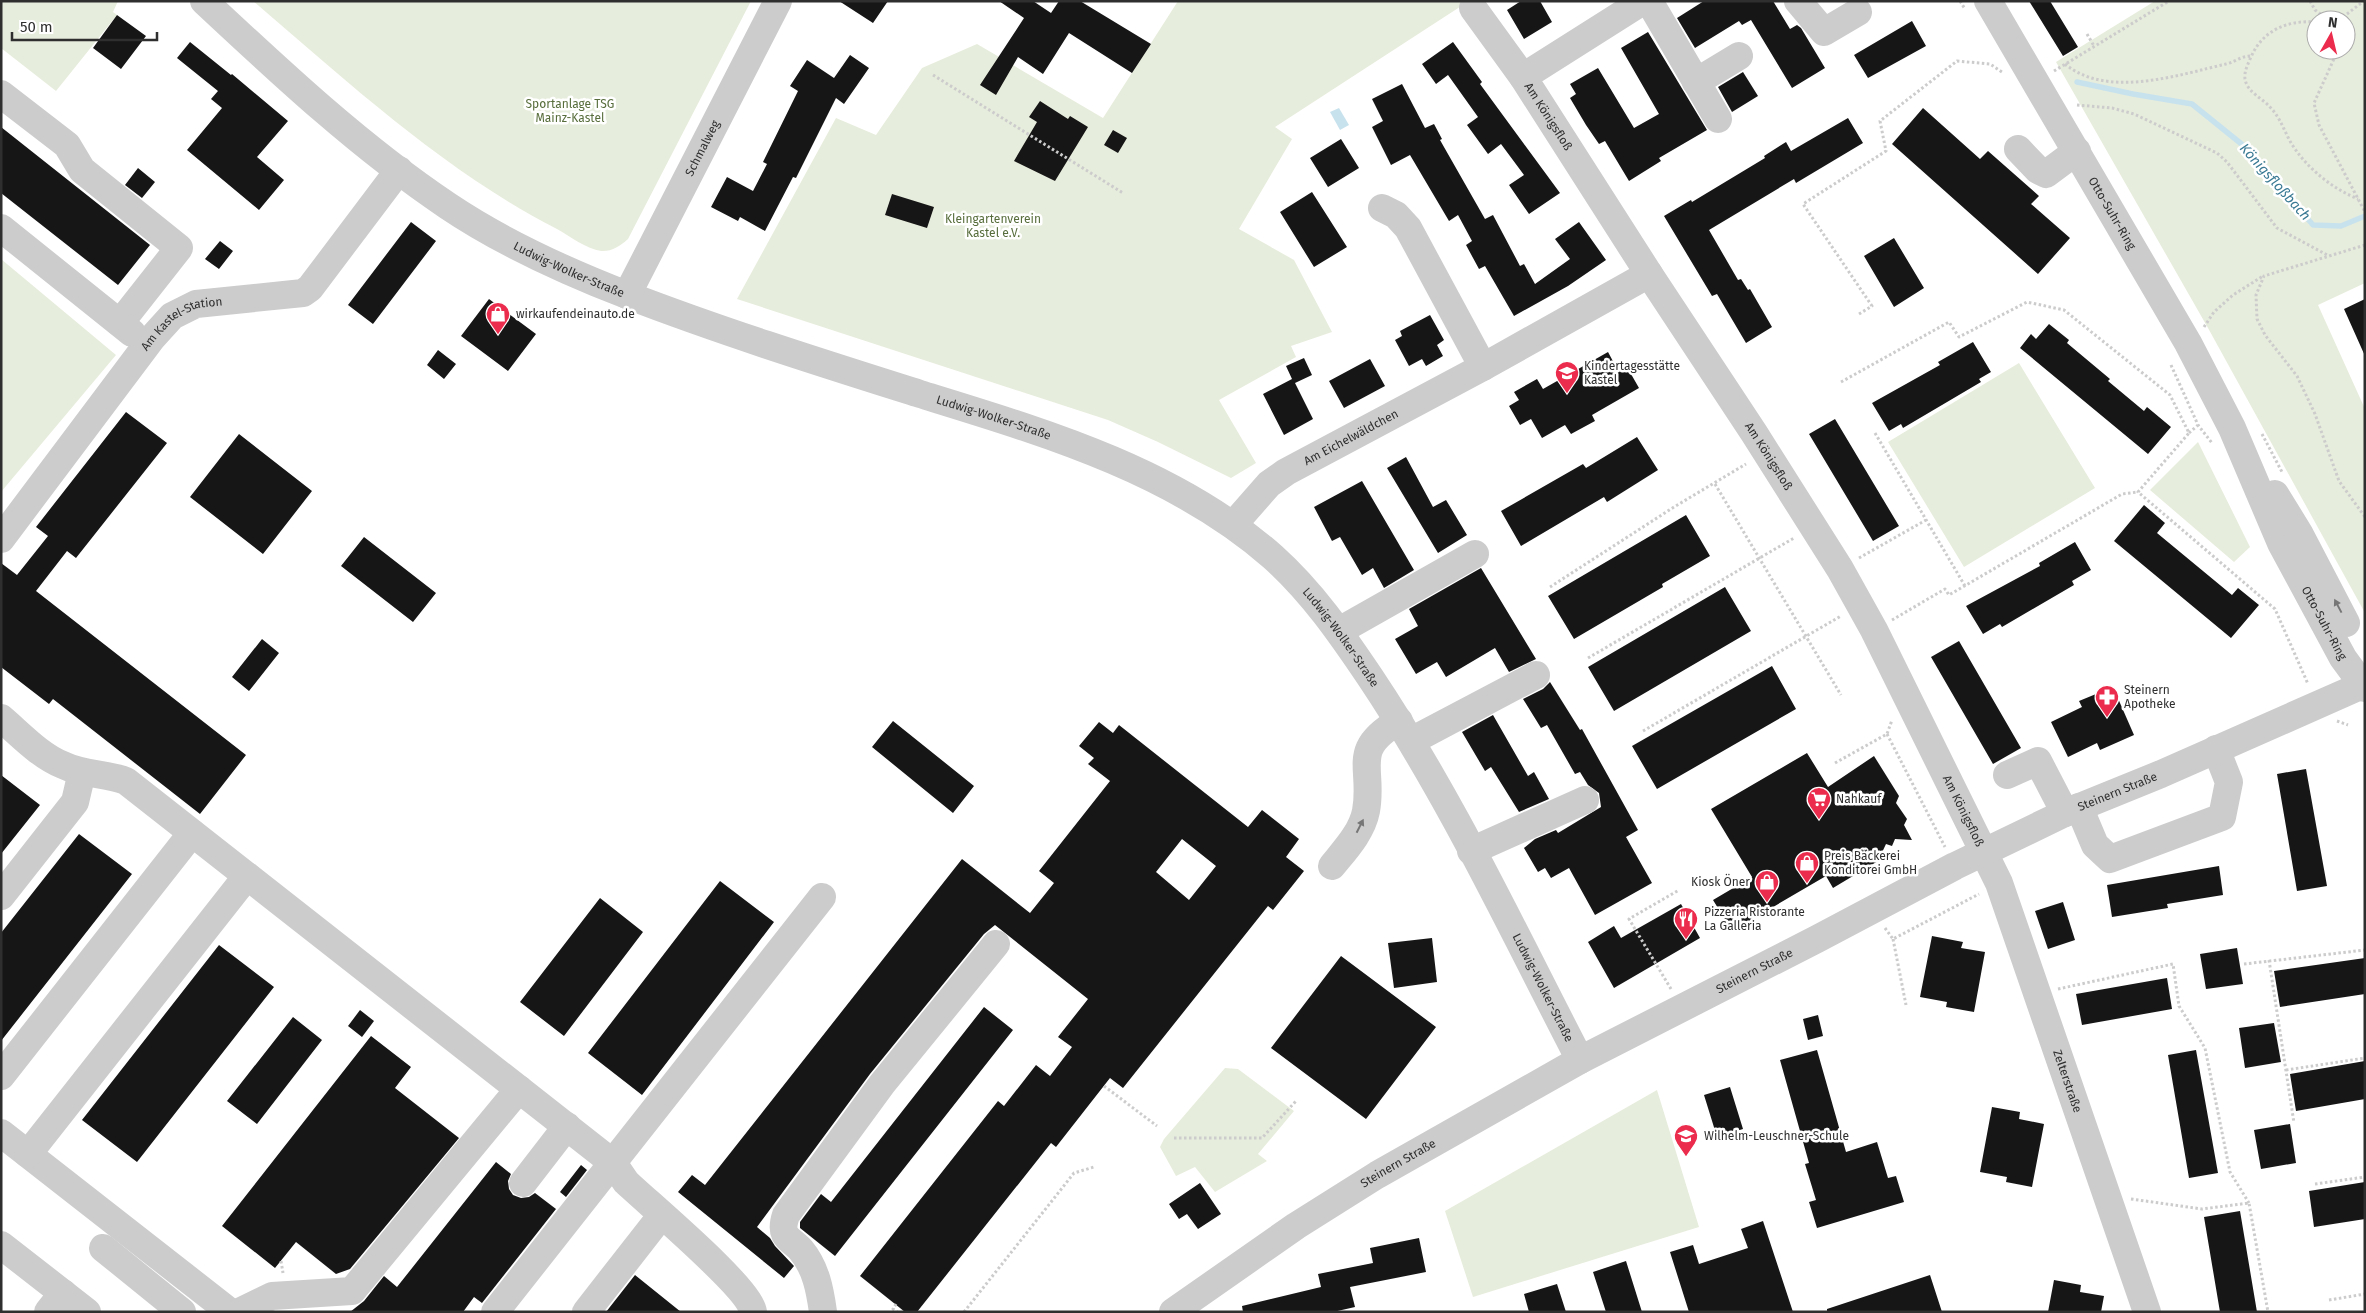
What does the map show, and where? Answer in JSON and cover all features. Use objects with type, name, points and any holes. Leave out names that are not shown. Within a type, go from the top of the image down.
[{"type":"street","name":"Ludwig-Wolker-Straße","points":[[204,1],[325,110],[399,170],[448,206],[499,237],[562,268],[627,295],[770,345],[990,415],[1109,458],[1178,491],[1233,525],[1297,580],[1339,631],[1406,731],[1472,851],[1580,1060]]},
{"type":"street","name":"Schmalweg","points":[[627,295],[778,1]]},
{"type":"street","name":"Am Königsfloß","points":[[1523,77],[1644,1]]},
{"type":"street","points":[[1649,1],[1718,118]]},
{"type":"street","points":[[1798,1],[1824,32],[1858,12]]},
{"type":"street","name":"Otto-Suhr-Ring","points":[[1988,1],[2078,151],[2188,343],[2232,428],[2281,543],[2343,658],[2364,685]]},
{"type":"street","name":"Am Königsfloß","points":[[1473,8],[1523,77],[1648,274],[1766,452],[1840,569],[1874,630],[1984,852]]},
{"type":"street","points":[[1696,82],[1739,56]]},
{"type":"street","points":[[1,94],[67,145],[82,170],[179,248],[126,328],[1,228]]},
{"type":"street","points":[[2018,149],[2038,170],[2046,174],[2078,151]]},
{"type":"street","name":"Am Kastel-Station","points":[[1,539],[152,338],[172,316],[196,304],[280,297],[303,293],[310,288],[399,170]]},
{"type":"street","points":[[1382,208],[1396,215],[1408,228],[1483,367]]},
{"type":"street","name":"Am Eichelwäldchen","points":[[1233,525],[1269,484],[1286,472],[1483,367],[1648,274]]},
{"type":"street","points":[[1339,631],[1475,554]]},
{"type":"street","points":[[1332,866],[1349,845],[1362,823],[1366,811],[1367,756],[1372,744],[1382,731],[1406,731],[1536,675]]},
{"type":"street","name":"Steinern Straße","points":[[1173,1312],[1296,1226],[1369,1180],[1580,1060],[1954,866],[2072,810],[2364,685]]},
{"type":"street","points":[[1,718],[50,758],[62,765],[82,772],[110,774],[126,781],[614,1163],[626,1182],[734,1280],[752,1304],[753,1312]]},
{"type":"street","points":[[2007,775],[2038,761],[2095,846],[2110,859],[2222,817],[2229,782],[2216,749]]},
{"type":"street","points":[[1,896],[75,802],[82,772]]},
{"type":"street","points":[[1472,851],[1585,800]]},
{"type":"street","points":[[1,1076],[192,833]]},
{"type":"street","name":"Zelterstraße","points":[[1984,852],[1999,883],[2147,1312]]},
{"type":"street","points":[[28,1154],[247,876]]},
{"type":"street","points":[[495,1312],[822,897]]},
{"type":"street","points":[[824,1312],[820,1292],[810,1264],[802,1251],[785,1234],[783,1224],[786,1215],[882,1084],[996,944]]},
{"type":"street","points":[[240,1312],[272,1296],[352,1291],[519,1089]]},
{"type":"street","points":[[523,1183],[567,1126]]},
{"type":"street","points":[[1,1133],[230,1312]]},
{"type":"street","points":[[586,1312],[662,1216]]},
{"type":"street","points":[[1,1245],[55,1302],[88,1312]]},
{"type":"street","points":[[103,1248],[182,1312]]},
{"type":"path","points":[[2036,82],[2169,1]]},
{"type":"path","points":[[2306,21],[2299,21],[2284,25],[2269,32],[2256,45],[2246,68],[2245,80],[2249,90],[2270,107],[2293,147],[2312,168],[2336,190],[2358,199]]},
{"type":"path","points":[[2087,34],[2094,46]]},
{"type":"path","points":[[2065,64],[2076,73],[2085,77],[2142,82],[2170,78],[2251,56]]},
{"type":"path","points":[[2333,60],[2314,103],[2319,125],[2365,212]]},
{"type":"path","points":[[1859,314],[1872,306],[1802,204],[1886,151],[1880,121],[1957,61],[1990,64],[2005,74]]},
{"type":"path","points":[[933,75],[1123,193]]},
{"type":"path","points":[[2077,105],[2112,108],[2134,114],[2217,153],[2227,162],[2277,228],[2330,256]]},
{"type":"path","points":[[2204,327],[2220,306],[2264,276],[2365,245]]},
{"type":"path","points":[[2264,276],[2256,295],[2257,319],[2265,335],[2297,376],[2315,414],[2339,481],[2365,517]]},
{"type":"path","points":[[1841,382],[1949,322],[1959,337],[2027,302],[2064,310],[2170,395],[2189,433]]},
{"type":"path","points":[[1874,630],[1945,589],[1949,596],[2122,494],[2138,492],[2198,425]]},
{"type":"path","points":[[1875,433],[1965,586]]},
{"type":"path","points":[[1550,587],[1674,507],[1766,452]]},
{"type":"path","points":[[1715,484],[1841,695]]},
{"type":"path","points":[[2138,492],[2274,609],[2308,685]]},
{"type":"path","points":[[1840,569],[1926,520]]},
{"type":"path","points":[[1588,658],[1813,527]]},
{"type":"path","points":[[1643,731],[1860,605]]},
{"type":"path","points":[[1835,763],[1887,734],[1899,702],[1907,698]]},
{"type":"path","points":[[2336,721],[2348,725]]},
{"type":"path","points":[[1887,734],[1954,866]]},
{"type":"path","points":[[1893,939],[1999,883]]},
{"type":"path","points":[[1679,890],[1629,919],[1681,1007]]},
{"type":"path","points":[[1872,909],[1893,939],[1906,1004]]},
{"type":"path","points":[[2244,964],[2365,950]]},
{"type":"path","points":[[2269,960],[2294,1123]]},
{"type":"path","points":[[2037,994],[2172,964],[2179,1006],[2205,1048],[2230,1172],[2249,1203],[2268,1312]]},
{"type":"path","points":[[2286,1070],[2365,1058]]},
{"type":"path","points":[[1104,1086],[1157,1126]]},
{"type":"path","points":[[1174,1138],[1262,1138],[1296,1101]]},
{"type":"path","points":[[964,1312],[1074,1172],[1094,1167]]},
{"type":"path","points":[[2315,1184],[2365,1177]]},
{"type":"path","points":[[2106,1195],[2202,1209],[2249,1203]]},
{"type":"path","points":[[2329,1300],[2365,1294]]},
{"type":"path","points":[[896,1304],[893,1308],[897,1312]]},
{"type":"green space","points":[[1,1],[118,1],[113,12],[117,15],[56,91],[1,48]]},
{"type":"green space","name":"Sportanlage TSG Mainz-Kastel","points":[[253,1],[751,1],[628,239],[615,248],[601,251],[584,245],[515,206],[436,153],[362,94]]},
{"type":"green space","name":"Kleingartenverein Kastel e.V.","points":[[1178,1],[1469,1],[1275,127],[1292,139],[1239,229],[1294,260],[1332,332],[1291,346],[1296,357],[1219,400],[1256,463],[1231,478],[1108,420],[737,299],[836,118],[876,135],[922,68],[977,44],[1103,118]]},
{"type":"green space","points":[[2155,1],[2365,1],[2365,283],[2318,305],[2365,409],[2365,613],[2208,328],[2056,62]]},
{"type":"green space","points":[[1,259],[116,355],[1,492]]},
{"type":"green space","points":[[2019,363],[2095,488],[1964,567],[1888,442]]},
{"type":"green space","points":[[2198,442],[2250,547],[2234,562],[2150,490]]},
{"type":"green space","points":[[1225,1068],[1238,1069],[1294,1111],[1258,1154],[1267,1161],[1215,1192],[1195,1167],[1176,1176],[1160,1147],[1164,1139]]},
{"type":"green space","points":[[1657,1090],[1699,1227],[1473,1297],[1445,1211]]},
{"type":"water","points":[[1339,108],[1349,125],[1340,130],[1330,112]]},
{"type":"building","points":[[839,1],[888,1],[873,23]]},
{"type":"building","points":[[999,1],[1033,1],[1051,13],[1059,1],[1080,1],[1151,44],[1132,73],[1069,33],[1043,74],[1018,57],[996,95],[980,85],[1024,18]]},
{"type":"building","points":[[1521,1],[1540,1],[1552,22],[1524,39],[1507,10]]},
{"type":"building","points":[[1704,1],[1773,1],[1790,29],[1797,25],[1801,28],[1825,68],[1792,88],[1751,20],[1742,25],[1739,21],[1695,48],[1677,18]]},
{"type":"building","points":[[2029,1],[2050,1],[2078,47],[2063,56]]},
{"type":"building","points":[[117,15],[146,36],[121,69],[93,48]]},
{"type":"building","points":[[1912,21],[1926,46],[1868,78],[1854,55]]},
{"type":"building","points":[[1648,32],[1707,130],[1659,158],[1661,161],[1629,181],[1605,141],[1599,144],[1586,125],[1570,98],[1576,94],[1570,84],[1598,68],[1634,128],[1659,114],[1621,48]]},
{"type":"building","points":[[190,42],[288,121],[257,157],[284,180],[259,210],[187,150],[222,108],[211,99],[218,91],[177,58]]},
{"type":"building","points":[[1453,42],[1482,82],[1480,84],[1560,193],[1529,214],[1509,185],[1524,175],[1501,144],[1488,154],[1467,125],[1478,117],[1448,75],[1436,84],[1422,64]]},
{"type":"building","points":[[850,55],[869,68],[844,104],[836,98],[796,178],[793,177],[765,231],[740,217],[738,221],[711,207],[727,177],[753,191],[767,164],[763,162],[798,91],[790,86],[807,60],[834,78]]},
{"type":"building","points":[[1743,72],[1758,96],[1732,112],[1718,87]]},
{"type":"building","points":[[1402,84],[1425,128],[1434,124],[1442,139],[1440,140],[1485,219],[1493,215],[1520,266],[1524,264],[1535,284],[1570,259],[1555,239],[1579,222],[1606,260],[1568,286],[1514,316],[1485,266],[1479,269],[1466,245],[1472,241],[1458,215],[1449,221],[1410,155],[1391,165],[1372,127],[1383,121],[1372,99]]},
{"type":"building","points":[[1040,101],[1068,119],[1070,116],[1088,127],[1055,181],[1014,161],[1037,122],[1029,117]]},
{"type":"building","points":[[1923,108],[1980,159],[1988,151],[2039,196],[2031,204],[2070,238],[2038,274],[1892,144]]},
{"type":"building","points":[[1848,118],[1863,143],[1796,183],[1794,179],[1709,230],[1738,280],[1741,279],[1748,290],[1750,289],[1772,327],[1746,343],[1717,294],[1712,296],[1664,216],[1691,200],[1692,202],[1765,158],[1764,156],[1786,142],[1791,151]]},
{"type":"building","points":[[1,127],[150,245],[118,285],[1,193]]},
{"type":"building","points":[[1113,130],[1127,138],[1118,153],[1104,145]]},
{"type":"building","points":[[1341,139],[1359,168],[1328,187],[1310,158]]},
{"type":"building","points":[[138,168],[155,182],[142,198],[125,185]]},
{"type":"building","points":[[1312,192],[1347,247],[1314,267],[1280,212]]},
{"type":"building","points":[[892,194],[934,207],[927,228],[885,215]]},
{"type":"building","points":[[411,222],[436,241],[373,324],[348,305]]},
{"type":"building","points":[[1894,238],[1924,288],[1894,307],[1864,256]]},
{"type":"building","points":[[220,241],[233,251],[219,269],[205,259]]},
{"type":"building","name":"wirkaufendeinauto.de","points":[[489,299],[536,334],[508,371],[461,336]]},
{"type":"building","points":[[2365,299],[2365,356],[2344,309]]},
{"type":"building","points":[[1430,315],[1444,340],[1437,345],[1443,356],[1426,366],[1422,359],[1409,366],[1395,340],[1402,336],[1400,331]]},
{"type":"building","points":[[2049,324],[2069,340],[2067,343],[2110,379],[2108,381],[2144,411],[2147,407],[2171,427],[2148,454],[2020,348],[2031,334],[2036,339]]},
{"type":"building","points":[[1973,342],[1991,372],[1979,379],[1981,382],[1903,428],[1901,424],[1889,431],[1872,403],[1940,365],[1938,362]]},
{"type":"building","points":[[438,350],[456,364],[444,379],[427,365]]},
{"type":"building","name":"Kindertagesstätte Kastel","points":[[1608,352],[1615,365],[1623,360],[1639,388],[1592,415],[1595,421],[1571,434],[1565,425],[1542,438],[1531,419],[1520,425],[1509,406],[1519,400],[1514,392],[1537,379],[1543,389]]},
{"type":"building","points":[[1304,358],[1312,375],[1295,383],[1313,419],[1284,435],[1263,394],[1292,379],[1286,366]]},
{"type":"building","points":[[1370,359],[1385,386],[1344,408],[1329,381]]},
{"type":"building","points":[[126,412],[167,443],[76,558],[67,551],[36,591],[246,755],[200,814],[53,699],[49,704],[1,667],[1,563],[17,575],[48,536],[36,527]]},
{"type":"building","points":[[1835,419],[1899,526],[1873,541],[1809,434]]},
{"type":"building","points":[[239,434],[312,491],[263,554],[190,497]]},
{"type":"building","points":[[1637,437],[1658,470],[1607,502],[1604,497],[1521,546],[1501,511],[1583,464],[1586,468]]},
{"type":"building","points":[[1406,457],[1433,507],[1446,500],[1467,535],[1438,553],[1387,468]]},
{"type":"building","points":[[1362,481],[1414,570],[1384,588],[1373,568],[1362,575],[1340,537],[1332,541],[1314,507]]},
{"type":"building","points":[[2144,505],[2165,523],[2157,533],[2232,595],[2238,588],[2259,605],[2231,638],[2114,541]]},
{"type":"building","points":[[1686,515],[1710,556],[1662,584],[1663,587],[1574,639],[1548,596]]},
{"type":"building","points":[[364,537],[436,593],[413,622],[341,566]]},
{"type":"building","points":[[2075,542],[2091,570],[2072,581],[2074,585],[2002,627],[2000,624],[1983,634],[1966,606],[2040,566],[2039,563]]},
{"type":"building","points":[[1481,568],[1536,659],[1509,672],[1495,648],[1446,677],[1437,662],[1416,674],[1395,639],[1418,626],[1409,609]]},
{"type":"building","points":[[1725,587],[1751,631],[1614,711],[1588,667]]},
{"type":"building","points":[[262,639],[279,653],[249,691],[232,677]]},
{"type":"building","points":[[1959,641],[2021,748],[1993,764],[1931,657]]},
{"type":"building","points":[[1772,666],[1796,709],[1657,789],[1632,746]]},
{"type":"building","points":[[1550,682],[1580,730],[1582,729],[1638,830],[1626,837],[1652,883],[1595,915],[1569,868],[1551,878],[1545,868],[1538,872],[1524,848],[1535,839],[1556,830],[1558,833],[1601,807],[1599,793],[1588,785],[1580,772],[1575,774],[1547,725],[1541,728],[1523,699],[1543,689]]},
{"type":"building","name":"Steinern Apotheke","points":[[2113,687],[2134,735],[2100,750],[2097,743],[2068,757],[2051,722],[2082,707],[2079,701]]},
{"type":"building","points":[[1493,715],[1528,776],[1534,772],[1549,799],[1519,812],[1491,767],[1485,771],[1462,732]]},
{"type":"building","points":[[893,721],[974,786],[953,813],[872,747]]},
{"type":"building","points":[[1099,722],[1113,733],[1119,725],[1248,827],[1262,810],[1299,839],[1286,857],[1304,871],[1273,910],[1268,906],[1123,1088],[1110,1078],[1056,1147],[1051,1143],[917,1312],[905,1312],[860,1276],[998,1101],[1004,1106],[1036,1065],[1050,1076],[1072,1047],[1058,1037],[1088,999],[995,925],[984,934],[870,1074],[757,1227],[770,1238],[794,1266],[784,1278],[678,1192],[692,1175],[705,1185],[962,859],[1030,913],[1054,883],[1039,871],[1110,781],[1088,764],[1094,758],[1079,746]],"holes":[[[1182,839],[1216,866],[1189,900],[1156,872]]]},
{"type":"building","points":[[1807,753],[1828,787],[1874,756],[1899,796],[1896,803],[1907,819],[1904,825],[1912,840],[1895,839],[1892,846],[1886,844],[1878,861],[1833,888],[1826,876],[1732,931],[1713,900],[1752,877],[1711,809]]},
{"type":"building","points":[[2306,769],[2327,886],[2297,891],[2277,774]]},
{"type":"building","points":[[1,775],[40,805],[1,854]]},
{"type":"building","points":[[79,834],[132,874],[1,1041],[1,933]]},
{"type":"building","points":[[2219,866],[2223,895],[2167,904],[2168,908],[2112,917],[2107,885]]},
{"type":"building","points":[[720,881],[774,922],[642,1095],[588,1053]]},
{"type":"building","points":[[600,898],[643,932],[564,1036],[520,1002]]},
{"type":"building","points":[[2063,902],[2075,940],[2048,949],[2035,911]]},
{"type":"building","points":[[1681,904],[1700,938],[1614,988],[1588,942],[1614,926],[1621,938]]},
{"type":"building","points":[[1932,936],[1963,942],[1961,948],[1985,952],[1974,1012],[1946,1007],[1947,1002],[1920,997]]},
{"type":"building","points":[[1432,938],[1437,982],[1394,988],[1388,943]]},
{"type":"building","points":[[219,945],[274,987],[137,1162],[82,1120]]},
{"type":"building","points":[[2237,948],[2243,984],[2206,989],[2200,954]]},
{"type":"building","points":[[1341,956],[1436,1027],[1366,1119],[1271,1048]]},
{"type":"building","points":[[2365,958],[2365,994],[2280,1007],[2274,971]]},
{"type":"building","points":[[2167,978],[2172,1009],[2082,1025],[2076,994]]},
{"type":"building","points":[[984,1007],[1013,1030],[835,1256],[800,1228],[800,1222],[821,1194],[831,1202]]},
{"type":"building","points":[[360,1010],[374,1021],[362,1037],[348,1026]]},
{"type":"building","points":[[1818,1015],[1823,1036],[1808,1040],[1803,1019]]},
{"type":"building","points":[[293,1017],[322,1040],[257,1124],[227,1101]]},
{"type":"building","points":[[2274,1023],[2281,1062],[2245,1068],[2239,1028]]},
{"type":"building","points":[[371,1036],[411,1067],[395,1088],[459,1138],[350,1269],[336,1274],[296,1242],[275,1268],[222,1226]]},
{"type":"building","points":[[1817,1050],[1846,1152],[1877,1142],[1888,1178],[1896,1176],[1904,1202],[1817,1228],[1809,1202],[1816,1200],[1805,1164],[1809,1163],[1780,1060]]},
{"type":"building","points":[[2196,1050],[2218,1173],[2189,1178],[2168,1055]]},
{"type":"building","points":[[2365,1061],[2365,1099],[2296,1111],[2290,1074]]},
{"type":"building","points":[[1730,1087],[1743,1129],[1717,1137],[1704,1095]]},
{"type":"building","points":[[1992,1107],[2020,1112],[2019,1119],[2044,1124],[2032,1187],[2006,1182],[2007,1177],[1980,1172]]},
{"type":"building","points":[[2290,1124],[2296,1163],[2261,1169],[2254,1130]]},
{"type":"building","points":[[496,1162],[511,1174],[508,1181],[509,1189],[513,1195],[521,1198],[529,1197],[535,1193],[556,1209],[482,1303],[474,1297],[463,1312],[350,1312],[364,1301],[384,1276],[397,1287]]},
{"type":"building","points":[[581,1165],[587,1170],[566,1197],[560,1192]]},
{"type":"building","points":[[2365,1182],[2365,1219],[2314,1227],[2309,1191]]},
{"type":"building","points":[[1200,1183],[1221,1214],[1198,1229],[1187,1214],[1179,1219],[1169,1204]]},
{"type":"building","points":[[2240,1211],[2257,1312],[2220,1312],[2204,1217]]},
{"type":"building","points":[[1763,1221],[1793,1312],[1689,1312],[1670,1252],[1693,1245],[1699,1264],[1748,1248],[1741,1229]]},
{"type":"building","points":[[1419,1238],[1426,1272],[1350,1287],[1355,1307],[1333,1312],[1243,1312],[1242,1306],[1321,1287],[1318,1274],[1373,1263],[1370,1248]]},
{"type":"building","points":[[1626,1261],[1642,1312],[1606,1312],[1593,1272]]},
{"type":"building","points":[[635,1275],[681,1312],[606,1312]]},
{"type":"building","points":[[1930,1275],[1942,1312],[1827,1312],[1827,1309]]},
{"type":"building","points":[[2054,1280],[2081,1285],[2080,1292],[2104,1296],[2101,1312],[2048,1312]]},
{"type":"building","points":[[1557,1284],[1566,1312],[1529,1312],[1524,1294]]},
{"type":"waterway","name":"Königsfloßbach","points":[[2077,82],[2192,104],[2244,146],[2313,225],[2341,226],[2365,216]]},
{"type":"place","name":"wirkaufendeinauto.de","points":[[498,335]]},
{"type":"place","name":"Kindertagesstätte Kastel","points":[[1567,394]]},
{"type":"place","name":"Steinern Apotheke","points":[[2107,718]]},
{"type":"place","name":"Nahkauf","points":[[1819,820]]},
{"type":"place","name":"Preis Bäckerei Konditorei GmbH","points":[[1807,884]]},
{"type":"place","name":"Kiosk Öner","points":[[1767,903]]},
{"type":"place","name":"Pizzeria Ristorante La Galleria","points":[[1686,940]]},
{"type":"place","name":"Wilhelm-Leuschner-Schule","points":[[1686,1157]]}]
